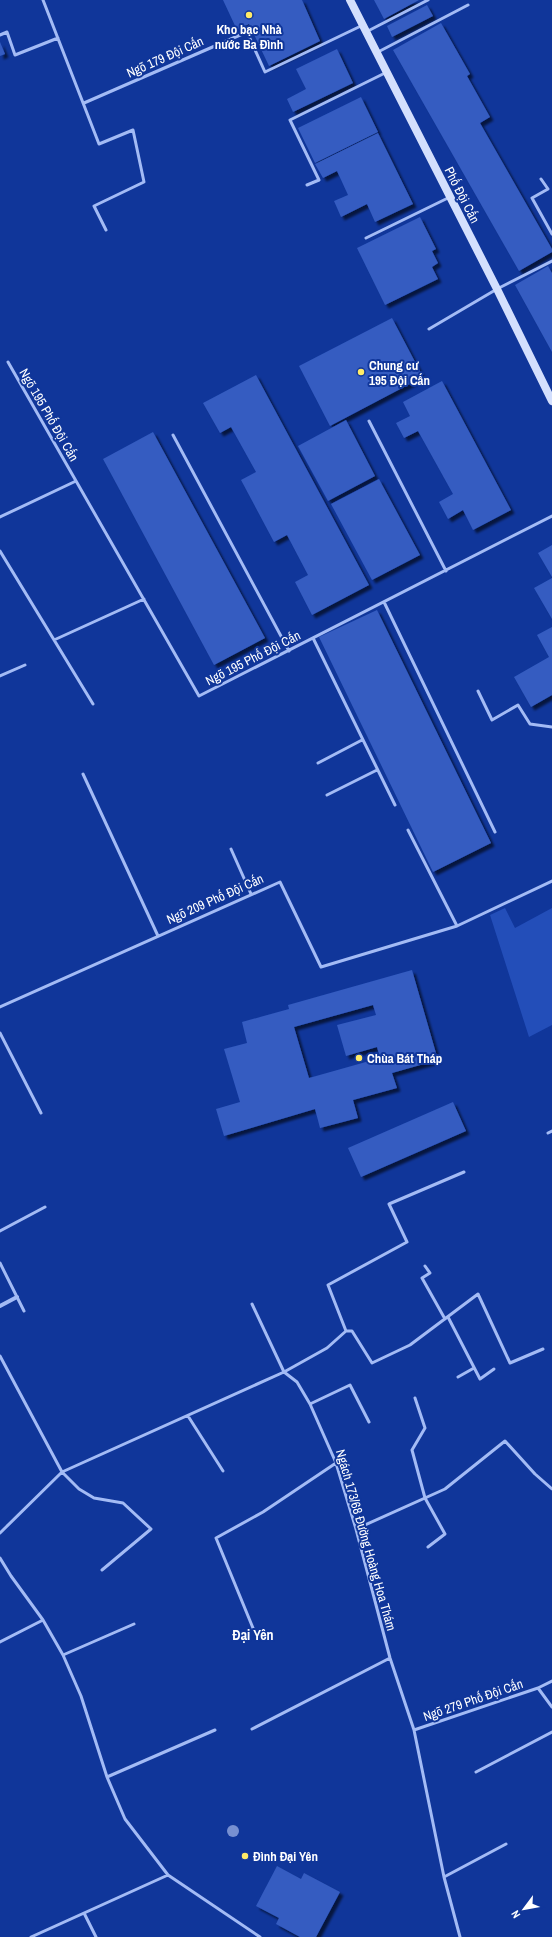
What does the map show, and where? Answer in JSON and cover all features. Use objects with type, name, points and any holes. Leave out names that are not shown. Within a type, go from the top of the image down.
[{"type":"street","name":"Phố Đội Cấn","points":[[350,0],[497,289],[552,401]]},
{"type":"street","points":[[0,1306],[17,1297]]},
{"type":"lane","points":[[43,0],[99,144],[133,130],[144,182],[94,206],[106,230]]},
{"type":"lane","points":[[365,28],[428,0]]},
{"type":"lane","points":[[377,52],[468,5]]},
{"type":"lane","name":"Ngõ 179 Đội Cấn","points":[[84,103],[247,32],[266,72],[365,28]]},
{"type":"lane","points":[[0,35],[7,32],[15,55],[58,38]]},
{"type":"lane","points":[[307,185],[319,180],[290,120],[387,72]]},
{"type":"lane","points":[[541,178],[548,189],[532,198],[552,234]]},
{"type":"lane","points":[[366,238],[450,197]]},
{"type":"lane","points":[[429,329],[497,289],[552,261]]},
{"type":"lane","name":"Ngõ 195 Phố Đội Cấn","points":[[8,362],[199,696],[552,516]]},
{"type":"lane","points":[[369,422],[446,571]]},
{"type":"lane","points":[[173,435],[288,651]]},
{"type":"lane","points":[[0,517],[76,481]]},
{"type":"lane","points":[[0,551],[93,704]]},
{"type":"lane","points":[[54,640],[144,599]]},
{"type":"lane","points":[[384,602],[495,832]]},
{"type":"lane","points":[[313,638],[395,805]]},
{"type":"lane","points":[[0,676],[25,665]]},
{"type":"lane","points":[[478,691],[492,720],[518,705],[530,724],[552,727]]},
{"type":"lane","points":[[318,763],[362,740]]},
{"type":"lane","points":[[327,795],[377,770]]},
{"type":"lane","points":[[83,774],[158,936]]},
{"type":"lane","points":[[408,830],[457,926]]},
{"type":"lane","points":[[231,849],[251,894]]},
{"type":"lane","name":"Ngõ 209 Phố Đội Cấn","points":[[0,1007],[280,882],[321,967],[457,926],[552,881]]},
{"type":"lane","points":[[0,1033],[42,1113]]},
{"type":"lane","points":[[548,1134],[552,1131]]},
{"type":"lane","points":[[346,1331],[328,1285],[407,1242],[389,1204],[464,1172]]},
{"type":"lane","points":[[0,1230],[45,1206]]},
{"type":"lane","points":[[0,1263],[24,1311]]},
{"type":"lane","points":[[425,1266],[430,1274],[422,1278],[480,1379],[494,1369]]},
{"type":"lane","points":[[0,1533],[62,1472],[284,1372],[327,1348],[346,1331],[352,1331],[372,1363],[410,1346],[478,1294],[510,1363],[543,1349]]},
{"type":"lane","points":[[252,1304],[284,1372]]},
{"type":"lane","points":[[0,1356],[62,1472],[79,1489],[94,1498],[123,1503],[151,1529],[102,1570]]},
{"type":"lane","points":[[458,1377],[474,1368]]},
{"type":"lane","name":"Ngách 173/68 Đường Hoàng Hoa Thám","points":[[284,1372],[297,1382],[310,1404],[336,1463],[356,1529],[390,1658],[414,1730],[444,1877],[460,1937]]},
{"type":"lane","points":[[310,1404],[350,1385],[369,1422]]},
{"type":"lane","points":[[415,1398],[425,1428],[412,1450],[425,1498],[445,1534],[428,1547]]},
{"type":"lane","points":[[188,1416],[223,1471]]},
{"type":"lane","points":[[356,1529],[445,1489],[505,1441],[535,1474],[552,1489]]},
{"type":"lane","points":[[255,1633],[216,1538],[263,1512],[336,1463]]},
{"type":"lane","points":[[0,1558],[11,1576],[43,1620],[63,1655],[81,1696],[107,1778],[125,1819],[168,1875],[260,1937]]},
{"type":"lane","points":[[0,1642],[43,1620]]},
{"type":"lane","points":[[63,1655],[134,1624]]},
{"type":"lane","points":[[252,1729],[390,1658]]},
{"type":"lane","points":[[538,1688],[552,1681]]},
{"type":"lane","name":"Ngõ 279 Phố Đội Cấn","points":[[414,1730],[538,1688],[552,1706]]},
{"type":"lane","points":[[107,1778],[215,1730]]},
{"type":"lane","points":[[476,1772],[552,1732]]},
{"type":"lane","points":[[444,1877],[506,1844]]},
{"type":"lane","points":[[31,1937],[168,1875]]},
{"type":"lane","points":[[84,1913],[96,1937]]},
{"type":"shaded area","points":[[505,908],[515,928],[552,908],[552,1025],[529,1037],[490,915]]},
{"type":"building","points":[[223,0],[302,0],[320,41],[269,66],[249,24],[237,30]]},
{"type":"building","points":[[374,0],[419,0],[384,19]]},
{"type":"building","points":[[427,5],[433,16],[392,37],[387,26]]},
{"type":"building","points":[[441,23],[470,74],[467,76],[490,117],[480,123],[552,249],[552,252],[519,271],[393,50]]},
{"type":"building","points":[[0,42],[5,54],[0,56]]},
{"type":"building","points":[[337,49],[353,83],[293,112],[287,99],[306,89],[296,69]]},
{"type":"building","points":[[361,97],[378,132],[315,163],[298,128]]},
{"type":"building","points":[[378,133],[413,204],[375,222],[367,204],[341,217],[334,201],[348,195],[337,171],[323,178],[315,164]]},
{"type":"building","points":[[420,217],[436,249],[432,251],[438,263],[432,267],[438,279],[385,305],[357,248]]},
{"type":"building","points":[[548,266],[552,273],[552,352],[515,285]]},
{"type":"building","name":"Chung cư 195 Đội Cấn","points":[[392,318],[423,377],[330,426],[299,366]]},
{"type":"building","points":[[256,375],[369,585],[312,615],[295,582],[308,575],[287,535],[274,542],[241,480],[256,472],[231,427],[220,433],[203,403]]},
{"type":"building","points":[[442,381],[511,510],[473,530],[463,510],[448,519],[439,502],[453,494],[418,431],[404,438],[396,423],[410,416],[403,402]]},
{"type":"building","points":[[346,420],[375,476],[328,501],[298,446]]},
{"type":"building","points":[[153,432],[265,638],[214,665],[103,459]]},
{"type":"building","points":[[379,479],[420,555],[372,580],[331,504]]},
{"type":"building","points":[[552,545],[552,577],[538,553]]},
{"type":"building","points":[[552,578],[552,619],[534,588]]},
{"type":"building","points":[[377,610],[491,843],[433,872],[319,637]]},
{"type":"building","points":[[552,627],[552,695],[531,707],[514,677],[549,657],[537,635]]},
{"type":"building","points":[[412,970],[438,1060],[392,1073],[397,1088],[353,1100],[358,1118],[320,1128],[315,1109],[224,1136],[216,1109],[240,1102],[224,1049],[247,1043],[242,1022],[289,1009],[288,1005]],"holes":[[[373,1005],[376,1015],[337,1025],[346,1056],[377,1047],[380,1058],[309,1078],[294,1027]]]},
{"type":"building","points":[[453,1102],[466,1131],[361,1177],[348,1148]]},
{"type":"building","points":[[277,1866],[301,1879],[304,1873],[340,1892],[316,1937],[300,1937],[276,1924],[279,1918],[256,1906]]},
{"type":"place","name":"Kho bạc Nhà nước Ba Đình","points":[[249,15]]},
{"type":"place","name":"Chung cư 195 Đội Cấn","points":[[361,372]]},
{"type":"place","name":"Chùa Bát Tháp","points":[[359,1058]]},
{"type":"place","name":"Đình Đại Yên","points":[[245,1856]]},
{"type":"district","name":"Đại Yên","points":[[253,1635]]}]
